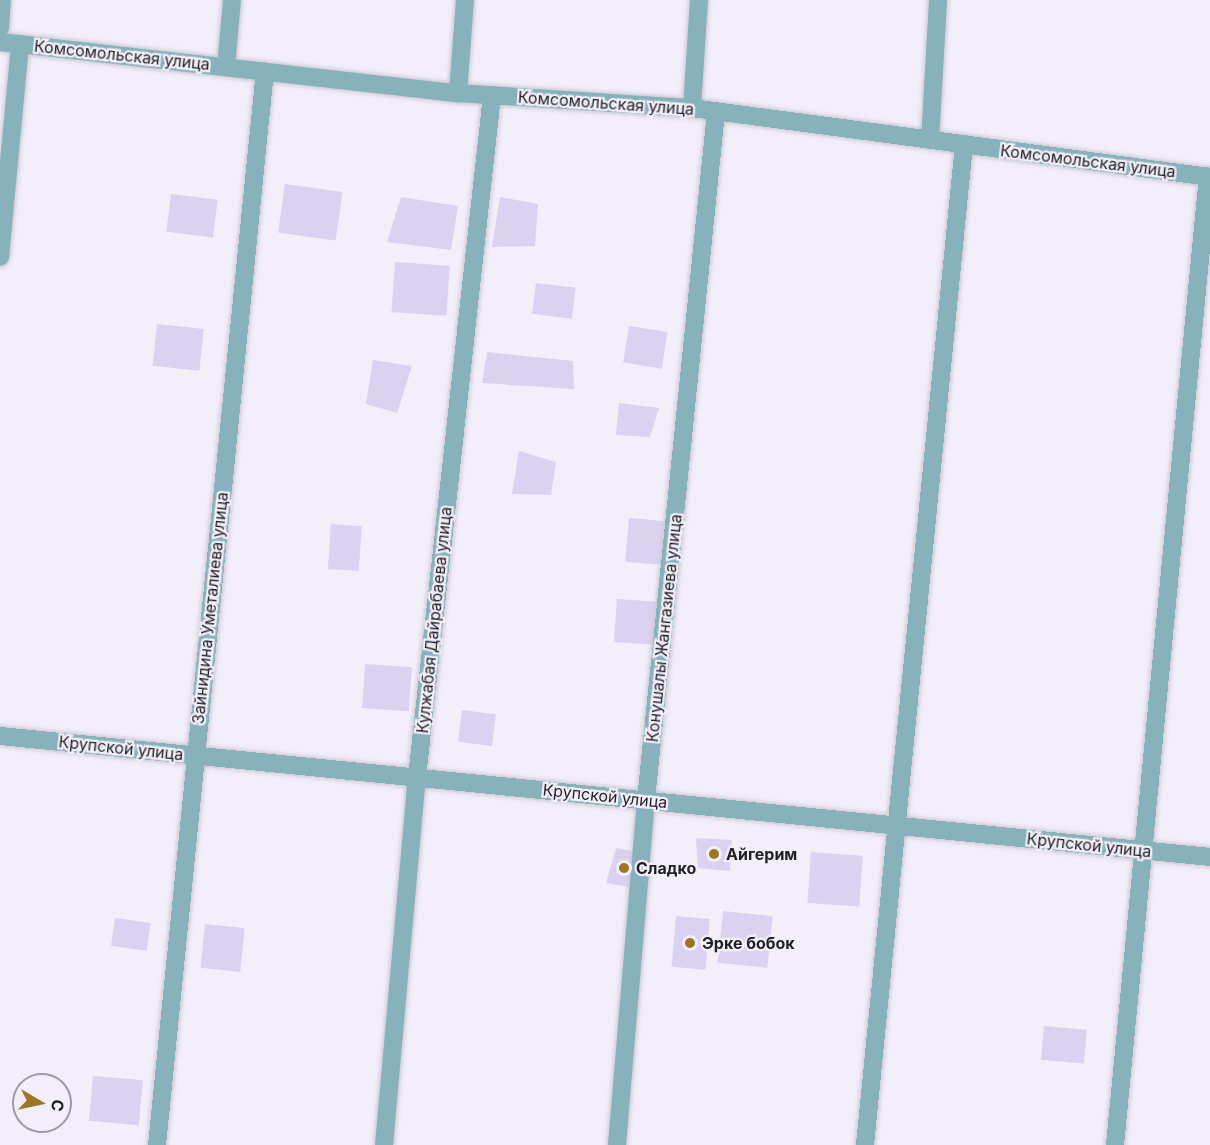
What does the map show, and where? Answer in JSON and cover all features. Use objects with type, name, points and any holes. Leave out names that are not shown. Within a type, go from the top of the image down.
[{"type":"street","points":[[0,28],[2,0]]},
{"type":"street","points":[[226,67],[231,0]]},
{"type":"street","points":[[458,93],[465,0]]},
{"type":"street","points":[[692,108],[699,0]]},
{"type":"street","points":[[930,140],[938,0]]},
{"type":"street","name":"Комсомольская улица","points":[[0,42],[458,93],[692,108],[1209,177]]},
{"type":"street","points":[[0,257],[20,44]]},
{"type":"street","name":"Зайнидина Уметалиева улица","points":[[157,1145],[265,71]]},
{"type":"street","name":"Кулжабая Дайрабаева улица","points":[[384,1145],[417,777],[492,95]]},
{"type":"street","name":"Конушалы Жангазиева улица","points":[[616,1145],[646,800],[716,112]]},
{"type":"street","points":[[865,1145],[964,144]]},
{"type":"street","points":[[1115,1145],[1209,177]]},
{"type":"street","name":"Крупской улица","points":[[0,736],[1210,857]]},
{"type":"building","points":[[285,184],[342,192],[336,241],[278,233]]},
{"type":"building","points":[[171,194],[218,200],[213,237],[166,232]]},
{"type":"building","points":[[401,197],[458,206],[451,250],[387,242]]},
{"type":"building","points":[[500,197],[538,204],[535,246],[492,247]]},
{"type":"building","points":[[395,262],[450,266],[446,316],[392,312]]},
{"type":"building","points":[[536,283],[576,288],[572,319],[532,314]]},
{"type":"building","points":[[157,324],[204,329],[199,371],[153,366]]},
{"type":"building","points":[[629,326],[668,332],[662,369],[623,363]]},
{"type":"building","points":[[487,352],[573,361],[574,389],[482,383]]},
{"type":"building","points":[[373,360],[412,366],[397,413],[366,404]]},
{"type":"building","points":[[619,403],[659,408],[650,437],[616,435]]},
{"type":"building","points":[[519,451],[556,462],[551,495],[512,494]]},
{"type":"building","points":[[629,518],[666,521],[662,565],[625,562]]},
{"type":"building","points":[[331,524],[362,526],[359,571],[328,569]]},
{"type":"building","points":[[617,599],[658,602],[655,645],[614,642]]},
{"type":"building","points":[[365,664],[412,667],[409,711],[362,708]]},
{"type":"building","points":[[462,710],[496,714],[492,746],[458,742]]},
{"type":"building","name":"Айгерим","points":[[696,838],[732,840],[730,871],[698,868]]},
{"type":"building","name":"Сладко","points":[[616,848],[641,852],[634,888],[606,883]]},
{"type":"building","points":[[811,852],[863,856],[859,907],[807,903]]},
{"type":"building","points":[[723,911],[773,916],[767,968],[718,963]]},
{"type":"building","name":"Эрке бобок","points":[[676,916],[710,919],[705,970],[672,967]]},
{"type":"building","points":[[115,918],[151,923],[147,951],[111,946]]},
{"type":"building","points":[[205,924],[245,928],[240,972],[200,968]]},
{"type":"building","points":[[1044,1026],[1087,1030],[1084,1064],[1041,1060]]},
{"type":"building","points":[[93,1076],[143,1080],[139,1125],[89,1121]]},
{"type":"place","name":"Айгерим","points":[[714,854]]},
{"type":"place","name":"Сладко","points":[[624,868]]},
{"type":"place","name":"Эрке бобок","points":[[690,943]]}]
